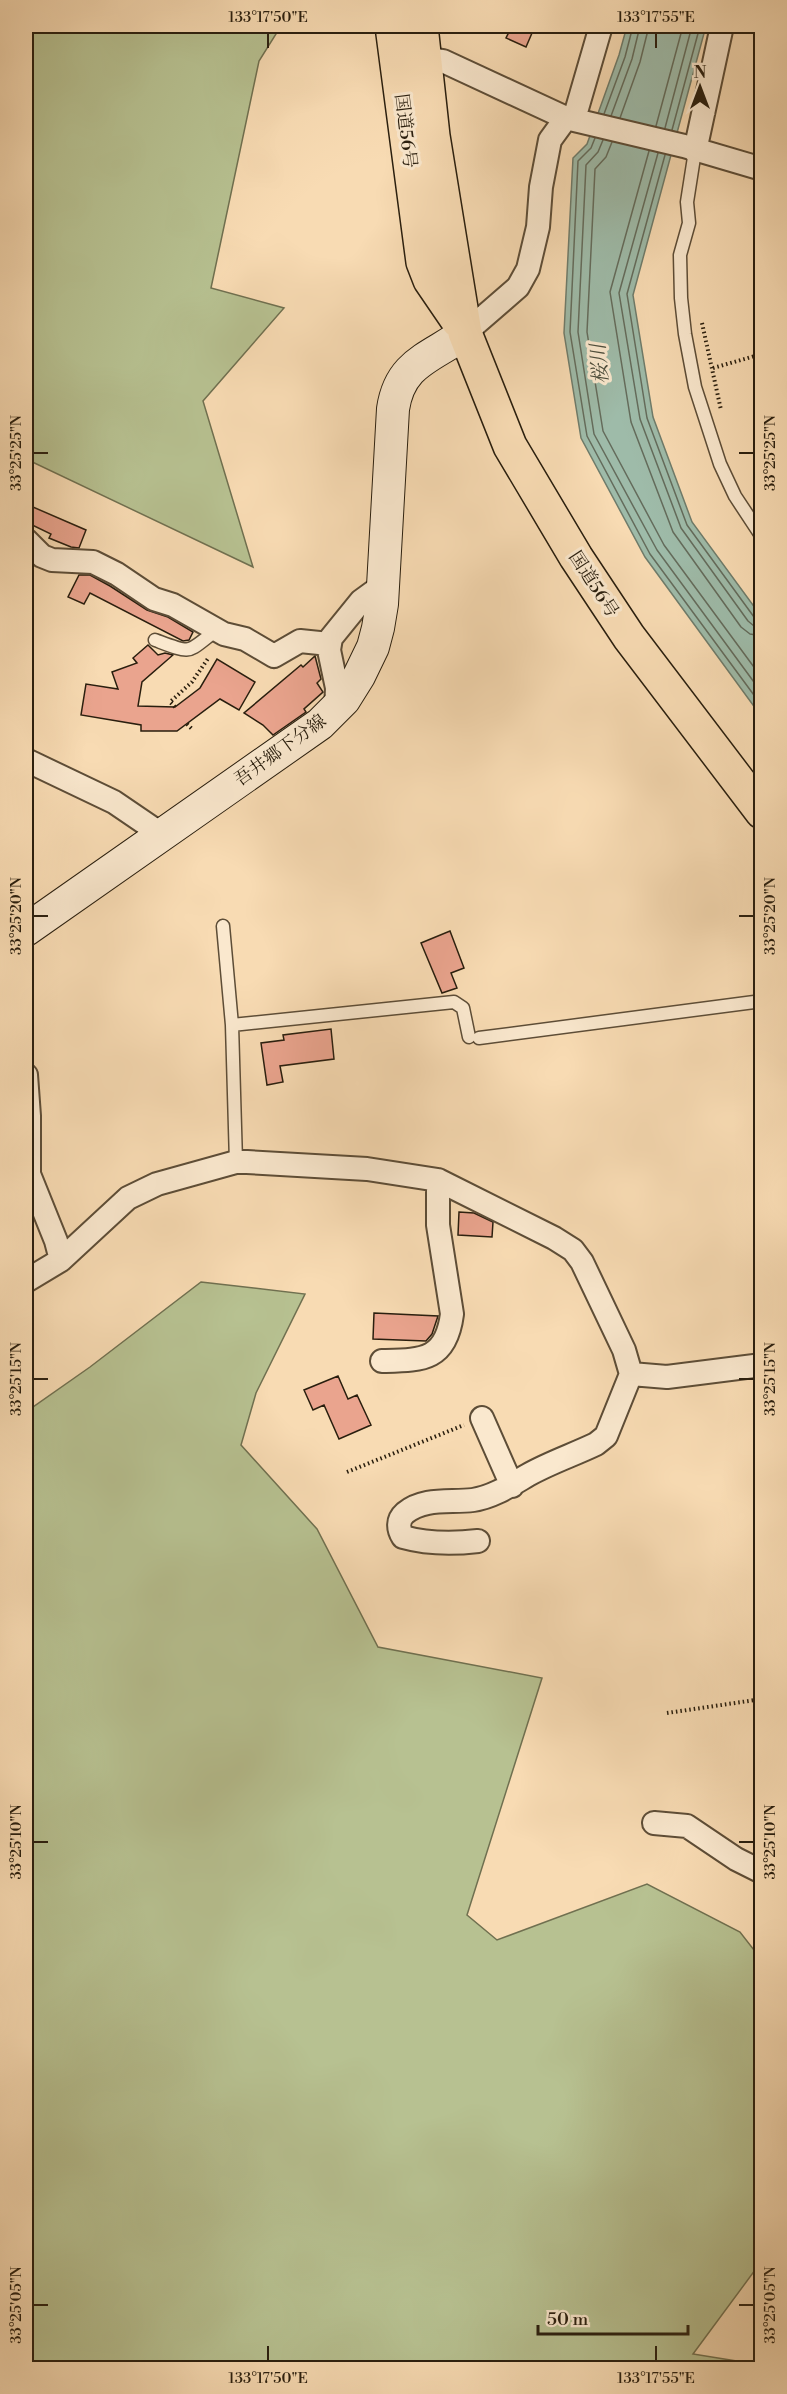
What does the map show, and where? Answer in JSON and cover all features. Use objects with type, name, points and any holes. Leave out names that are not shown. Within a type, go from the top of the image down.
[{"type":"highway","name":"国道56号","points":[[392,26],[423,261],[430,279],[465,333],[510,446],[576,557],[629,637],[762,812]]},
{"type":"highway","name":"国道56号","points":[[421,26],[433,136],[465,333]]},
{"type":"main road","name":"吾井郷下分線","points":[[26,930],[315,728],[336,709],[359,676],[373,647],[382,604],[393,409],[397,387],[403,377],[421,361],[465,333]]},
{"type":"street","points":[[465,333],[518,286],[528,269],[538,227],[541,187],[550,140],[576,120],[601,26]]},
{"type":"street","points":[[689,148],[722,26]]},
{"type":"street","points":[[424,58],[443,61],[576,120],[762,169]]},
{"type":"street","points":[[26,540],[42,556],[52,560],[93,562],[117,574],[142,593],[173,605],[221,632],[245,639],[274,656],[300,641],[329,644]]},
{"type":"street","points":[[336,709],[337,688],[329,644],[350,612],[383,585]]},
{"type":"street","points":[[26,760],[114,802],[161,834]]},
{"type":"street","points":[[26,1075],[29,1116],[26,1150],[29,1174],[56,1241],[61,1260]]},
{"type":"street","points":[[26,1281],[61,1260],[128,1198],[157,1184],[236,1162],[367,1168],[438,1180],[516,1218],[573,1250],[582,1262],[624,1350],[631,1374],[606,1436],[596,1444],[529,1475],[512,1486],[474,1500],[435,1501],[416,1505],[399,1521],[399,1530],[403,1537],[414,1540],[452,1544],[478,1541]]},
{"type":"street","points":[[382,1360],[409,1360],[427,1356],[443,1346],[450,1328],[452,1314],[438,1225],[438,1180]]},
{"type":"street","points":[[631,1374],[667,1377],[762,1365]]},
{"type":"street","points":[[482,1419],[512,1486]]},
{"type":"street","points":[[654,1823],[687,1826],[736,1859],[762,1872]]},
{"type":"lane","points":[[689,148],[688,222],[680,255],[685,334],[695,387],[720,464],[735,496],[762,537]]},
{"type":"lane","points":[[155,640],[188,651],[221,632]]},
{"type":"lane","points":[[223,926],[232,1025],[236,1162]]},
{"type":"lane","points":[[232,1025],[454,1002],[463,1008],[474,1037],[762,1001]]},
{"type":"path","points":[[700,313],[721,411]]},
{"type":"path","points":[[713,368],[762,354]]},
{"type":"path","points":[[175,707],[170,702],[192,682],[221,632]]},
{"type":"path","points":[[187,724],[192,729]]},
{"type":"path","points":[[347,1472],[482,1419]]},
{"type":"path","points":[[667,1713],[762,1699]]},
{"type":"green space","points":[[26,26],[281,26],[259,61],[211,288],[284,308],[203,401],[253,567],[26,459]]},
{"type":"green space","points":[[201,1282],[305,1294],[256,1393],[241,1445],[317,1529],[378,1647],[542,1678],[467,1915],[497,1940],[647,1884],[740,1932],[761,1959],[761,2262],[693,2354],[761,2365],[761,2368],[26,2368],[26,1412],[90,1367]]},
{"type":"water","name":"桜川","points":[[627,26],[706,26],[633,295],[653,417],[692,522],[761,616],[761,716],[645,557],[581,438],[564,333],[573,158],[587,144]]},
{"type":"building","points":[[512,26],[535,26],[526,47],[506,38]]},
{"type":"building","points":[[26,504],[86,530],[79,548],[49,538],[51,534],[26,522]]},
{"type":"building","points":[[79,575],[90,575],[147,610],[168,617],[193,632],[189,640],[183,641],[90,593],[84,604],[68,597]]},
{"type":"building","points":[[148,645],[158,655],[165,653],[173,655],[142,682],[138,706],[175,707],[200,688],[217,659],[255,682],[239,710],[220,699],[177,731],[141,731],[141,725],[81,715],[86,684],[118,689],[112,672],[137,663],[133,658]]},
{"type":"building","points":[[315,656],[321,679],[317,683],[323,692],[304,709],[306,712],[273,735],[263,725],[244,713],[301,665],[303,667]]},
{"type":"building","points":[[450,931],[464,968],[451,973],[457,988],[442,993],[421,943]]},
{"type":"building","points":[[331,1029],[334,1059],[280,1066],[283,1082],[267,1085],[261,1043],[284,1040],[283,1035]]},
{"type":"building","points":[[459,1212],[474,1213],[493,1222],[492,1237],[458,1235]]},
{"type":"building","points":[[374,1313],[438,1316],[432,1334],[426,1341],[373,1339]]},
{"type":"building","points":[[338,1376],[348,1399],[357,1395],[371,1425],[339,1439],[324,1405],[313,1410],[304,1390]]}]
